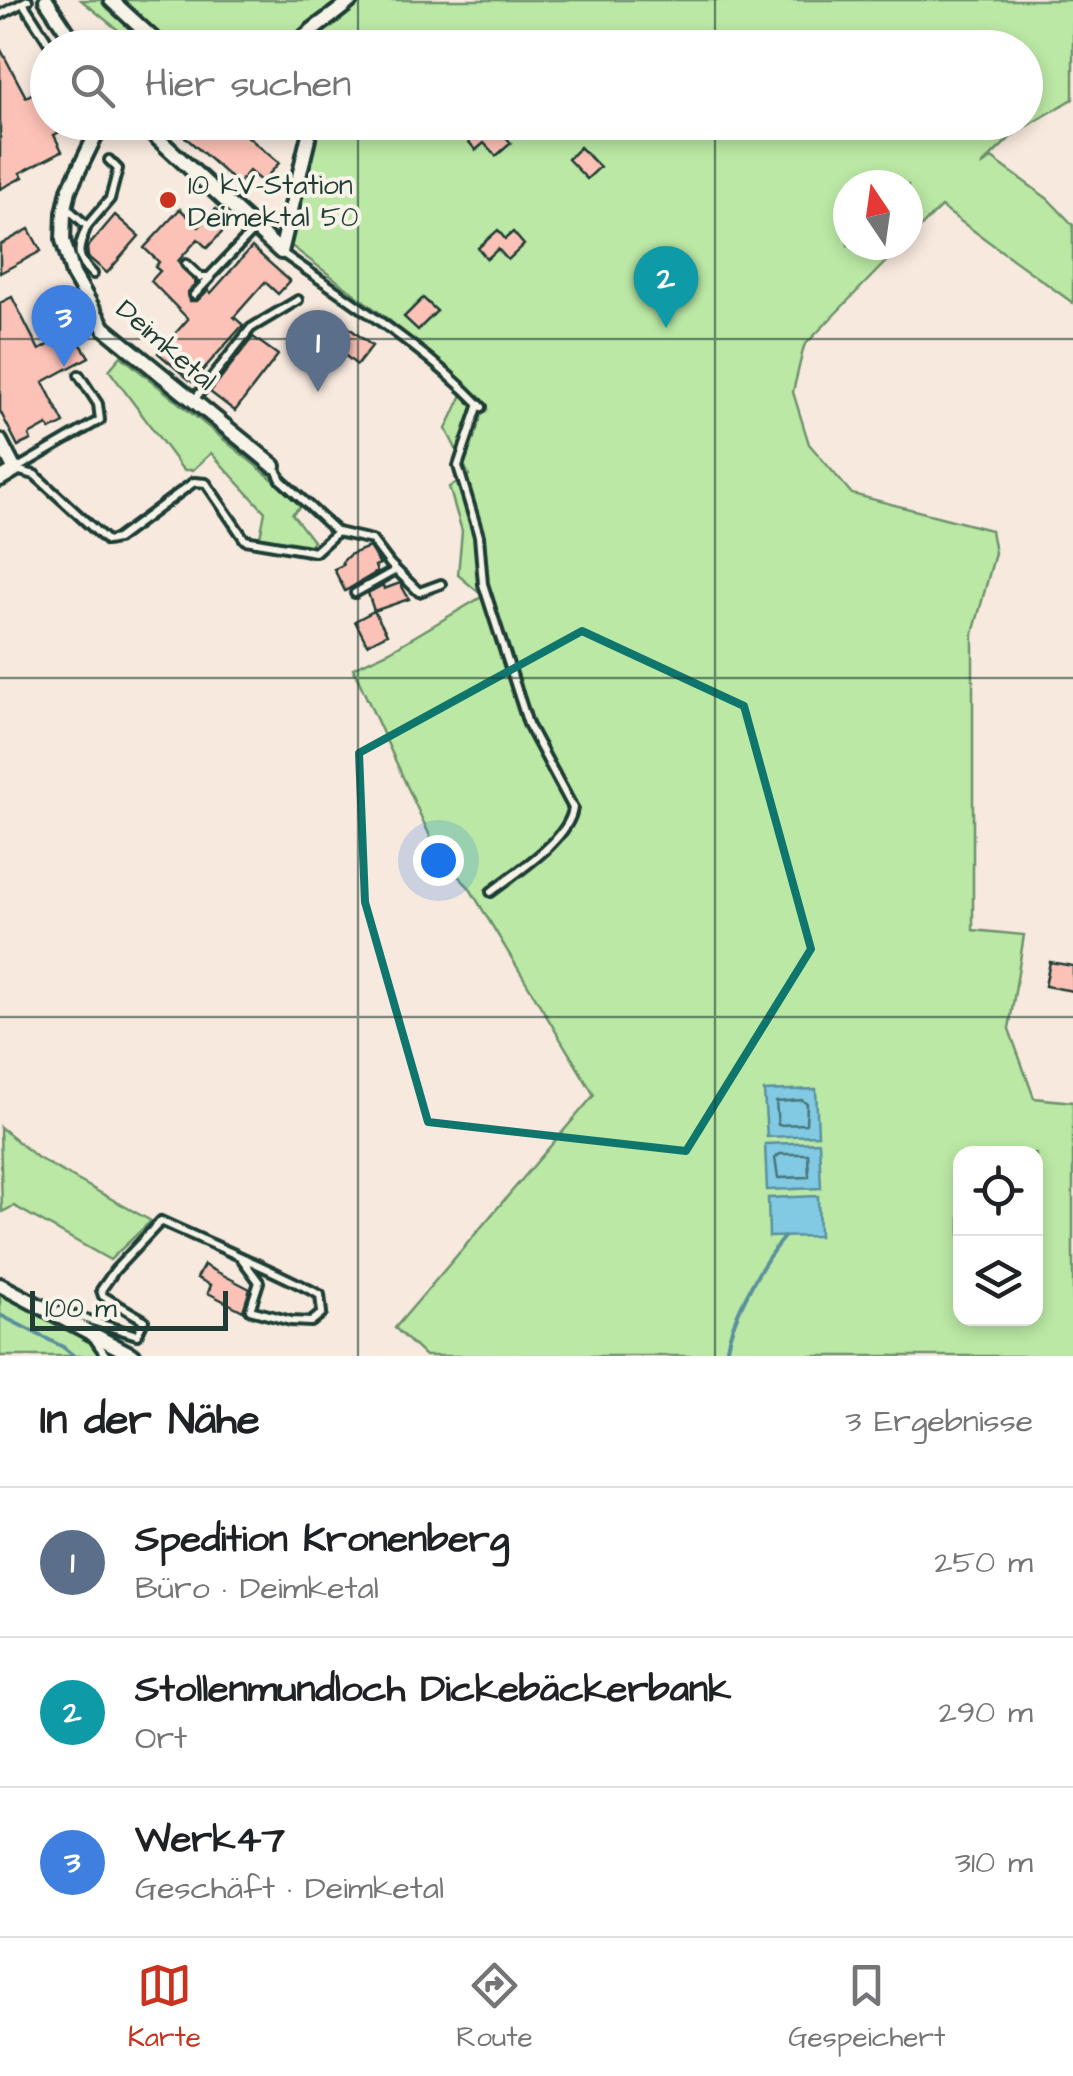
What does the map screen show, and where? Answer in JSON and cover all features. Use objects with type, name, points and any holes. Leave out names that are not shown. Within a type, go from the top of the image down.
[{"type":"street","points":[[46,0],[66,30]]},
{"type":"street","points":[[111,0],[144,30]]},
{"type":"street","points":[[312,30],[351,0]]},
{"type":"street","name":"Deimketal","points":[[93,140],[68,190],[63,240],[73,274],[92,310],[104,328],[274,466]]},
{"type":"street","points":[[159,140],[281,252],[308,140]]},
{"type":"street","points":[[0,441],[15,470],[0,480]]},
{"type":"street","points":[[0,1285],[134,1356]]},
{"type":"lane","points":[[0,16],[26,1],[42,30]]},
{"type":"lane","points":[[93,274],[79,262],[77,251],[86,226],[110,200],[118,169],[108,160]]},
{"type":"lane","points":[[65,206],[86,226]]},
{"type":"lane","points":[[194,295],[254,230]]},
{"type":"lane","points":[[281,252],[388,328],[462,386],[480,405],[458,466],[479,536],[483,584],[528,724],[573,808],[571,820],[541,854],[491,892]]},
{"type":"lane","points":[[186,264],[200,276],[213,275]]},
{"type":"lane","points":[[193,400],[250,328],[298,300]]},
{"type":"lane","points":[[15,470],[100,420],[98,404],[79,375]]},
{"type":"lane","points":[[274,466],[281,480],[337,532],[372,540],[419,592],[441,584]]},
{"type":"lane","points":[[15,470],[35,475],[108,541],[117,539],[194,482],[206,483],[251,543],[280,544],[314,552],[337,532]]},
{"type":"lane","points":[[355,592],[396,570]]},
{"type":"lane","points":[[40,1305],[136,1335],[144,1320],[100,1292],[106,1279],[160,1222],[242,1259],[259,1262],[320,1295],[322,1313],[311,1322],[291,1322],[250,1310],[260,1282],[242,1259]]},
{"type":"lane","points":[[92,1334],[106,1356]]},
{"type":"highlighted area","points":[[582,631],[744,706],[811,949],[686,1151],[428,1122],[365,902],[359,753]]},
{"type":"green space","points":[[81,0],[1073,0],[1073,99],[1043,117],[1043,30],[118,30]]},
{"type":"green space","points":[[314,140],[1008,140],[981,166],[992,158],[1048,199],[1073,225],[1073,303],[941,207],[923,224],[923,170],[833,170],[833,260],[887,260],[804,346],[793,392],[809,444],[852,494],[991,530],[995,553],[973,634],[973,930],[1024,935],[1009,1029],[1034,1098],[1073,1102],[1073,1356],[425,1356],[395,1328],[594,1095],[469,887],[440,858],[353,668],[390,651],[483,596],[458,575],[462,531],[449,487],[469,475],[446,429],[466,386],[389,320],[290,245]]},
{"type":"green space","points":[[121,356],[303,504],[292,514],[313,541],[307,549],[260,537],[265,512],[211,453],[193,470],[183,470],[109,370]]},
{"type":"green space","points":[[0,1127],[38,1158],[151,1221],[110,1260],[14,1206],[2,1212]]},
{"type":"green space","points":[[0,1289],[126,1356],[0,1356]]},
{"type":"water","points":[[816,1089],[818,1135],[767,1137],[764,1091]]},
{"type":"water","points":[[819,1142],[821,1188],[767,1190],[765,1144]]},
{"type":"water","points":[[818,1196],[819,1236],[769,1237],[768,1198]]},
{"type":"building","points":[[0,48],[26,97],[30,95],[30,140],[56,140],[62,151],[20,173],[23,177],[0,189]]},
{"type":"building","points":[[188,140],[252,140],[279,163],[262,182],[249,171],[238,184]]},
{"type":"building","points":[[468,141],[511,143],[496,156],[484,143],[476,150]]},
{"type":"building","points":[[580,147],[600,167],[587,179],[568,159]]},
{"type":"building","points":[[180,209],[199,227],[216,209],[231,223],[207,248],[198,239],[178,261],[196,283],[188,292],[190,301],[197,301],[208,290],[211,293],[252,247],[290,281],[278,294],[265,282],[234,317],[243,325],[192,382],[158,353],[188,319],[151,281],[160,271],[155,267],[159,262],[144,248]]},
{"type":"building","points":[[115,215],[139,236],[107,273],[88,257],[87,248]]},
{"type":"building","points":[[29,229],[41,251],[0,273],[0,245]]},
{"type":"building","points":[[498,230],[505,239],[513,232],[524,245],[508,260],[498,249],[487,259],[478,248]]},
{"type":"building","points":[[12,297],[39,350],[73,332],[89,357],[43,382],[64,423],[50,430],[47,425],[18,446],[0,411],[0,303]]},
{"type":"building","points":[[423,298],[437,311],[418,330],[404,317]]},
{"type":"building","points":[[333,315],[372,346],[357,365],[318,334]]},
{"type":"building","points":[[253,337],[278,355],[235,411],[210,392]]},
{"type":"building","points":[[369,547],[380,564],[375,566],[377,572],[345,591],[334,569],[343,565],[349,555]]},
{"type":"building","points":[[400,583],[409,599],[374,611],[368,593],[383,585],[384,589]]},
{"type":"building","points":[[374,611],[387,634],[367,644],[355,621]]},
{"type":"building","points":[[1050,962],[1073,966],[1073,991],[1045,986]]},
{"type":"building","points":[[204,1265],[250,1289],[243,1311],[208,1293],[211,1285],[197,1278]]},
{"type":"waterway","points":[[726,1356],[733,1327],[748,1294],[784,1237]]},
{"type":"waterway","points":[[0,1315],[74,1356]]},
{"type":"place","name":"10 kV-Station Deimektal 50","points":[[168,200]]},
{"type":"place","name":"Stollenmundloch Dickebäckerbank","points":[[666,328]]},
{"type":"place","name":"Werk47","points":[[64,367]]},
{"type":"place","name":"Spedition Kronenberg","points":[[318,392]]}]
